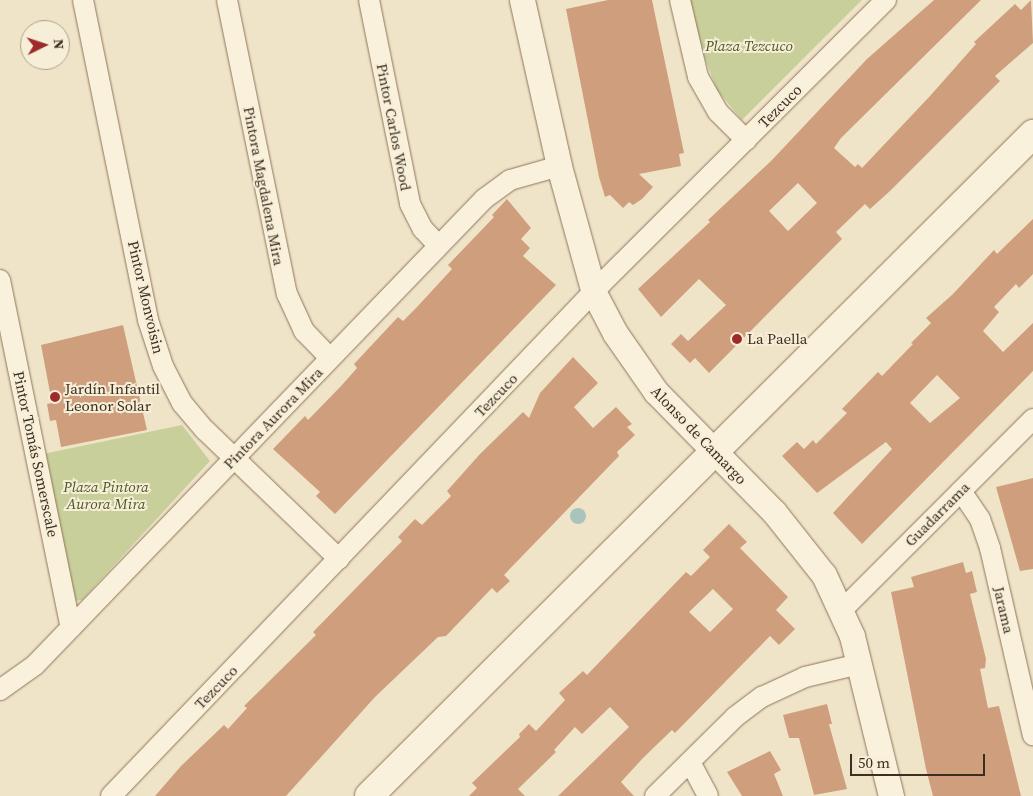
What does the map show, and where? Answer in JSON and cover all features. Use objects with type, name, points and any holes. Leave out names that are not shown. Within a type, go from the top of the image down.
[{"type":"main road","points":[[369,796],[1033,134]]},
{"type":"street","name":"Pintor Monvoisin","points":[[83,0],[154,344],[182,403],[234,459],[339,559]]},
{"type":"street","name":"Pintora Magdalena Mira","points":[[227,0],[286,294],[304,331],[330,358]]},
{"type":"street","name":"Pintor Carlos Wood","points":[[369,0],[410,204],[418,221],[438,245]]},
{"type":"street","name":"Alonso de Camargo","points":[[522,0],[559,166],[594,292],[615,333],[656,392],[714,454],[794,534],[824,575],[842,610],[859,664],[891,796]]},
{"type":"street","points":[[680,0],[693,64],[701,83],[718,112],[746,140]]},
{"type":"street","name":"Tezcuco","points":[[112,796],[594,292],[886,0]]},
{"type":"street","name":"Pintora Aurora Mira","points":[[0,690],[23,676],[71,628],[438,245],[496,189],[521,176],[559,166]]},
{"type":"street","name":"Pintor Tomás Somerscale","points":[[0,280],[8,357],[71,628]]},
{"type":"street","name":"Guadarrama","points":[[842,610],[1033,419]]},
{"type":"street","name":"Jarama","points":[[961,491],[980,519],[990,548],[1033,735]]},
{"type":"street","points":[[656,796],[735,717],[762,697],[805,677],[859,664]]},
{"type":"street","points":[[690,762],[708,796]]},
{"type":"green space","name":"Plaza Tezcuco","points":[[689,0],[862,0],[742,120],[717,90],[696,35]]},
{"type":"green space","name":"Plaza Pintora Aurora Mira","points":[[182,425],[210,461],[82,600],[74,601],[43,454]]},
{"type":"water","points":[[578,508],[584,510],[586,516],[584,522],[578,524],[572,522],[570,516],[572,510]]},
{"type":"building","points":[[608,0],[652,0],[684,153],[679,154],[681,166],[639,174],[653,187],[642,199],[633,205],[629,202],[623,208],[610,195],[605,197],[599,177],[566,9]]},
{"type":"building","points":[[934,0],[981,0],[841,138],[834,148],[855,167],[858,164],[862,168],[930,96],[976,44],[974,42],[1015,4],[1021,10],[1031,0],[1033,43],[995,76],[1000,81],[890,191],[870,209],[865,204],[836,232],[842,239],[709,373],[695,358],[690,363],[671,344],[681,334],[688,341],[726,305],[699,279],[661,317],[638,289],[710,222],[708,220],[772,160],[867,59]],"holes":[[[798,183],[817,203],[788,231],[769,211]]]},
{"type":"building","points":[[507,199],[531,228],[521,239],[530,248],[523,256],[556,285],[335,514],[316,496],[320,492],[273,449],[305,416],[308,420],[342,385],[357,368],[354,364],[398,317],[403,321],[417,307],[452,269],[448,265],[494,217],[492,215]]},
{"type":"building","points":[[1033,219],[1033,274],[1019,288],[1016,284],[994,307],[999,312],[983,331],[1003,352],[1033,323],[1033,371],[862,544],[833,513],[892,449],[886,442],[817,493],[782,456],[797,442],[804,449],[813,440],[816,444],[847,413],[842,409],[878,372],[882,376],[913,344],[911,343],[931,323],[926,318],[953,294],[994,250],[997,254]],"holes":[[[937,375],[960,398],[930,423],[910,403]]]},
{"type":"building","points":[[123,325],[147,430],[61,447],[56,420],[50,421],[47,404],[52,403],[41,345]]},
{"type":"building","points":[[573,357],[598,383],[574,407],[593,428],[616,407],[632,424],[627,427],[635,435],[617,452],[619,456],[504,575],[510,581],[497,593],[492,588],[446,636],[438,637],[375,697],[286,796],[155,796],[181,766],[224,725],[228,729],[247,708],[244,706],[316,635],[313,632],[402,541],[398,537],[415,519],[422,525],[451,496],[447,491],[480,454],[523,412],[529,418],[540,393]]},
{"type":"building","points":[[1033,478],[1033,569],[1020,571],[996,487]]},
{"type":"building","points":[[729,524],[747,542],[740,548],[788,597],[776,610],[795,629],[779,645],[770,636],[675,733],[672,730],[643,758],[621,782],[634,796],[558,796],[629,727],[610,707],[582,734],[575,727],[554,750],[556,752],[518,789],[525,796],[469,796],[477,788],[472,783],[520,737],[519,734],[529,724],[536,731],[565,700],[559,693],[583,671],[587,675],[686,572],[691,576],[710,557],[703,550]],"holes":[[[713,589],[733,609],[710,632],[689,612]]]},
{"type":"building","points":[[963,562],[966,573],[972,571],[977,592],[970,594],[986,659],[985,668],[980,669],[988,708],[999,706],[1021,796],[933,796],[926,769],[891,592],[914,587],[911,577]]},
{"type":"building","points":[[827,704],[832,724],[829,724],[847,789],[814,795],[799,738],[789,738],[783,715]]},
{"type":"building","points":[[770,751],[781,770],[774,774],[783,796],[742,796],[727,772]]},
{"type":"place","name":"La Paella","points":[[737,339]]},
{"type":"place","name":"Jardín Infantil Leonor Solar","points":[[55,397]]}]
